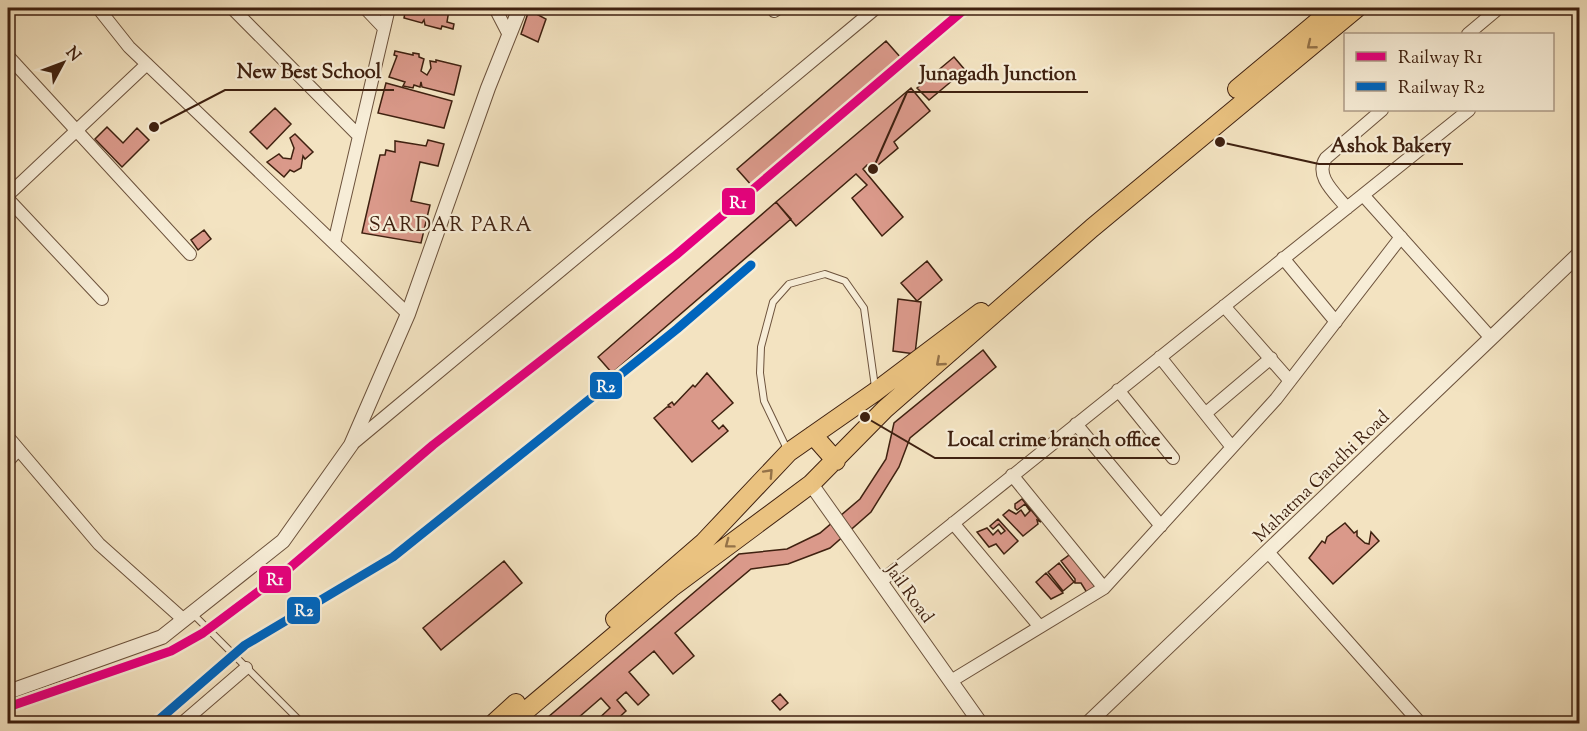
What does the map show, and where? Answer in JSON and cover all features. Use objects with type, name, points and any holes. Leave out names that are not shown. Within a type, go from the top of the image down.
[{"type":"main road","points":[[493,723],[704,542],[789,452],[875,392],[998,299],[1334,8]]},
{"type":"main road","points":[[510,723],[671,588],[811,484],[885,409],[1084,236],[1357,8]]},
{"type":"main road","points":[[813,435],[836,461]]},
{"type":"main road","points":[[746,497],[764,518]]},
{"type":"street","points":[[98,8],[147,64],[408,314]]},
{"type":"street","points":[[232,8],[359,136]]},
{"type":"street","points":[[364,8],[384,28]]},
{"type":"street","points":[[334,243],[389,8]]},
{"type":"street","points":[[495,8],[509,35]]},
{"type":"street","points":[[8,692],[162,637],[283,541],[351,445],[408,314],[520,8]]},
{"type":"street","points":[[351,445],[876,8]]},
{"type":"street","points":[[1469,33],[1499,8]]},
{"type":"street","points":[[8,56],[190,254]]},
{"type":"street","points":[[102,299],[8,197],[147,64]]},
{"type":"street","points":[[1347,208],[1322,176],[1321,166],[1326,158],[1381,111]]},
{"type":"street","points":[[880,582],[1468,111]]},
{"type":"street","points":[[1363,195],[1491,338]]},
{"type":"street","points":[[951,681],[1104,588],[1290,381],[1401,237]]},
{"type":"street","name":"Mahatma Gandhi Road","points":[[1087,723],[1580,253]]},
{"type":"street","points":[[1283,258],[1336,322]]},
{"type":"street","points":[[1224,306],[1290,381]]},
{"type":"street","points":[[1160,357],[1231,446]]},
{"type":"street","points":[[1206,413],[1271,358]]},
{"type":"street","points":[[1119,390],[1173,458]]},
{"type":"street","points":[[1076,424],[1161,526]]},
{"type":"street","points":[[8,437],[99,544],[188,617]]},
{"type":"street","points":[[8,461],[18,450]]},
{"type":"street","points":[[1012,476],[1104,588]]},
{"type":"street","name":"Jail Road","points":[[811,484],[981,723]]},
{"type":"street","points":[[953,523],[1040,627]]},
{"type":"street","points":[[1268,552],[1421,723]]},
{"type":"street","points":[[181,723],[246,668]]},
{"type":"lane","points":[[789,452],[764,401],[760,373],[761,347],[773,302],[789,284],[825,274],[845,281],[864,308],[875,392]]},
{"type":"lane","points":[[188,617],[246,668],[303,723]]},
{"type":"building","points":[[406,8],[447,8],[449,10],[447,22],[454,24],[453,29],[442,26],[441,29],[425,25],[424,20],[422,23],[404,18]]},
{"type":"building","points":[[529,10],[546,19],[538,42],[521,34]]},
{"type":"building","points":[[886,41],[901,58],[753,187],[737,169]]},
{"type":"building","points":[[395,51],[419,54],[419,57],[424,59],[421,71],[427,75],[431,68],[430,61],[436,62],[436,60],[461,66],[454,95],[422,87],[421,82],[420,87],[403,86],[405,82],[389,77],[397,56],[394,55]]},
{"type":"building","points":[[954,57],[965,70],[929,100],[917,88]]},
{"type":"building","points":[[386,83],[452,101],[444,128],[378,113]]},
{"type":"building","points":[[911,88],[930,111],[894,142],[898,148],[872,170],[867,165],[863,169],[903,217],[882,236],[852,198],[867,185],[856,174],[796,226],[776,202]]},
{"type":"building","points":[[275,108],[291,124],[267,149],[250,132]]},
{"type":"building","points":[[107,127],[123,143],[137,128],[149,140],[122,167],[95,139]]},
{"type":"building","points":[[295,134],[313,152],[305,159],[303,156],[301,168],[294,172],[290,170],[284,177],[267,162],[279,154],[283,158],[291,159],[294,148],[290,138]]},
{"type":"building","points":[[428,140],[444,144],[438,166],[420,162],[411,201],[430,205],[421,243],[362,233],[380,155],[385,155],[386,150],[395,152],[395,141],[426,146]]},
{"type":"building","points":[[776,202],[791,219],[612,373],[598,357]]},
{"type":"building","points":[[204,230],[211,239],[198,250],[191,240]]},
{"type":"building","points":[[927,261],[942,280],[917,301],[901,283]]},
{"type":"building","points":[[898,299],[921,302],[915,354],[893,351]]},
{"type":"building","points":[[983,350],[996,367],[910,438],[899,467],[871,512],[830,548],[788,564],[751,569],[675,633],[694,656],[673,674],[654,651],[629,672],[649,695],[638,705],[626,692],[617,700],[626,711],[612,724],[593,724],[610,708],[601,698],[571,724],[540,724],[739,554],[787,549],[820,533],[860,499],[886,459],[894,423]]},
{"type":"building","points":[[707,373],[733,403],[712,421],[719,429],[723,425],[728,431],[692,462],[654,418],[670,407],[668,405],[672,402],[674,405]]},
{"type":"building","points":[[1022,499],[1041,522],[1037,520],[1038,524],[1023,536],[1003,515],[1009,510],[1016,514],[1021,510],[1025,516],[1030,511],[1025,504],[1017,510],[1015,508],[1015,504]]},
{"type":"building","points":[[998,519],[1018,541],[1004,554],[996,544],[989,547],[977,532],[987,528],[993,535],[998,530],[1001,534],[1005,531],[999,524],[993,529],[990,526]]},
{"type":"building","points":[[1345,523],[1354,533],[1357,531],[1357,536],[1365,543],[1369,544],[1371,532],[1379,541],[1333,584],[1309,558],[1322,541],[1325,543],[1327,537]]},
{"type":"building","points":[[1072,553],[1099,588],[1089,596],[1081,583],[1075,583],[1075,579],[1061,561]]},
{"type":"building","points":[[504,561],[522,583],[441,650],[423,628]]},
{"type":"building","points":[[1059,563],[1074,582],[1063,591],[1048,572]]},
{"type":"building","points":[[1046,573],[1063,593],[1051,599],[1036,582]]},
{"type":"building","points":[[780,694],[788,703],[780,710],[772,701]]},
{"type":"rail line","name":"R1","points":[[8,707],[171,651],[203,633],[286,571],[433,445],[676,255],[966,8]]},
{"type":"rail line","name":"R2","points":[[154,724],[245,645],[393,557],[677,329],[751,265]]},
{"type":"place","name":"New Best School","points":[[154,127]]},
{"type":"place","name":"Ashok Bakery","points":[[1220,142]]},
{"type":"place","name":"Junagadh Junction","points":[[873,169]]},
{"type":"place","name":"Local crime branch office","points":[[865,417]]},
{"type":"district","name":"SARDAR PARA","points":[[451,224]]}]
